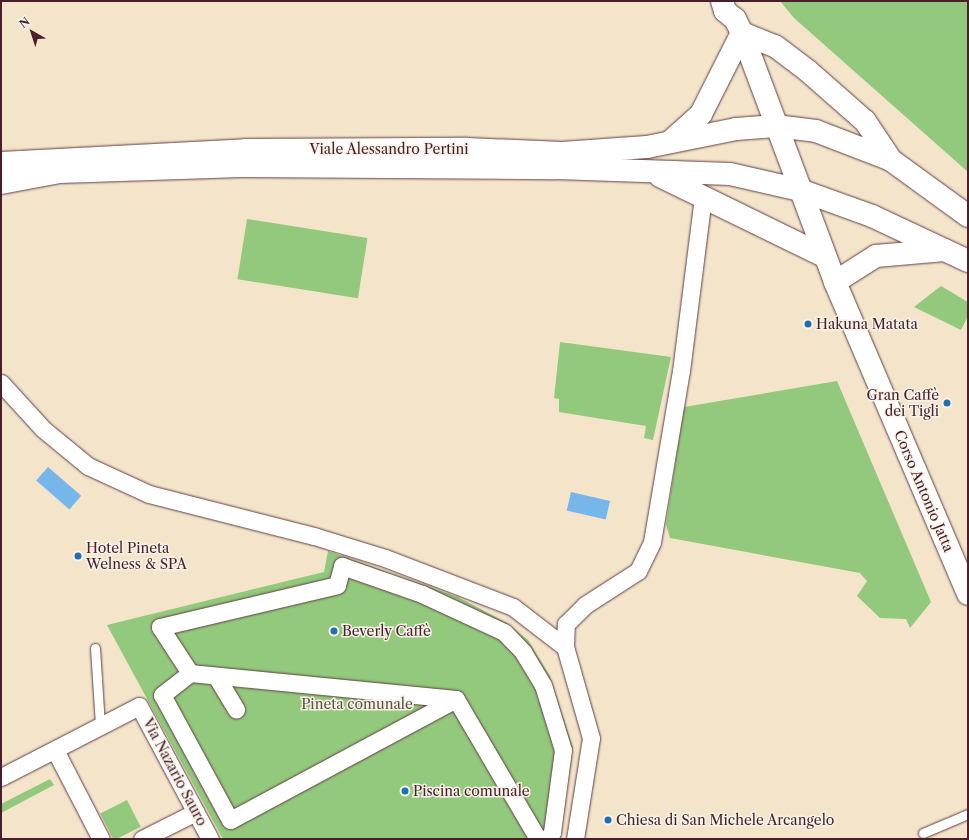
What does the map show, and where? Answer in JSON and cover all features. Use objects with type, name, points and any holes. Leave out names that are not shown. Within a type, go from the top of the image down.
[{"type":"main road","points":[[722,1],[725,11],[738,18],[775,46],[865,121],[891,160]]},
{"type":"main road","points":[[738,18],[824,256]]},
{"type":"main road","points":[[669,143],[702,114],[738,18]]},
{"type":"main road","name":"Viale Alessandro Pertini","points":[[1,163],[246,150],[467,149],[562,153],[669,143],[736,129],[776,126],[816,131],[891,160],[968,216]]},
{"type":"main road","name":"Viale Alessandro Pertini","points":[[1,183],[60,172],[242,166],[556,168],[654,173],[730,174],[800,190],[872,216],[948,250],[968,261]]},
{"type":"main road","name":"Viale Alessandro Pertini","points":[[654,173],[771,228],[824,256]]},
{"type":"main road","points":[[835,282],[876,256],[948,250]]},
{"type":"main road","name":"Corso Antonio Jatta","points":[[824,256],[968,594]]},
{"type":"street","points":[[575,839],[591,738],[565,648],[566,624],[585,605],[638,571],[652,542],[680,370],[704,197]]},
{"type":"street","points":[[1,383],[43,429],[88,466],[149,494],[314,536],[385,558],[513,607],[565,648]]},
{"type":"street","points":[[190,673],[160,627],[337,585],[342,566],[422,594],[497,629],[523,652],[543,685],[563,750],[552,832],[548,839]]},
{"type":"street","points":[[190,673],[456,700],[230,820],[162,695],[190,673]]},
{"type":"street","points":[[216,676],[236,709]]},
{"type":"street","points":[[456,700],[538,839]]},
{"type":"street","name":"Via Nazario Sauro","points":[[100,726],[140,706],[210,839]]},
{"type":"street","points":[[1,777],[100,726]]},
{"type":"street","points":[[55,750],[102,839]]},
{"type":"street","points":[[142,839],[198,817],[224,810]]},
{"type":"lane","points":[[95,648],[100,726]]},
{"type":"lane","points":[[923,833],[968,814]]},
{"type":"green space","points":[[780,1],[968,1],[968,172],[794,18]]},
{"type":"green space","points":[[247,219],[367,238],[358,298],[237,279]]},
{"type":"green space","points":[[941,286],[968,302],[968,316],[961,330],[914,307]]},
{"type":"green space","points":[[560,342],[671,357],[653,440],[644,438],[646,426],[559,412],[559,399],[554,398]]},
{"type":"green space","points":[[837,381],[931,602],[910,628],[906,619],[880,618],[857,596],[867,581],[860,573],[670,538],[666,524],[684,407]]},
{"type":"green space","name":"Pineta comunale","points":[[328,551],[458,597],[507,623],[528,640],[550,676],[573,748],[560,839],[223,839],[107,625],[324,572]]},
{"type":"green space","points":[[50,779],[54,785],[1,813],[1,804]]},
{"type":"green space","points":[[127,800],[141,827],[117,839],[113,839],[100,814]]},
{"type":"water","points":[[48,467],[81,496],[69,509],[36,481]]},
{"type":"water","points":[[571,492],[610,501],[606,520],[567,511]]},
{"type":"place","name":"Hakuna Matata","points":[[808,324]]},
{"type":"place","name":"Gran Caffè dei Tigli","points":[[947,403]]},
{"type":"place","name":"Hotel Pineta Welness & SPA","points":[[78,556]]},
{"type":"place","name":"Beverly Caffè","points":[[334,631]]},
{"type":"place","name":"Piscina comunale","points":[[405,791]]},
{"type":"place","name":"Chiesa di San Michele Arcangelo","points":[[608,820]]}]
